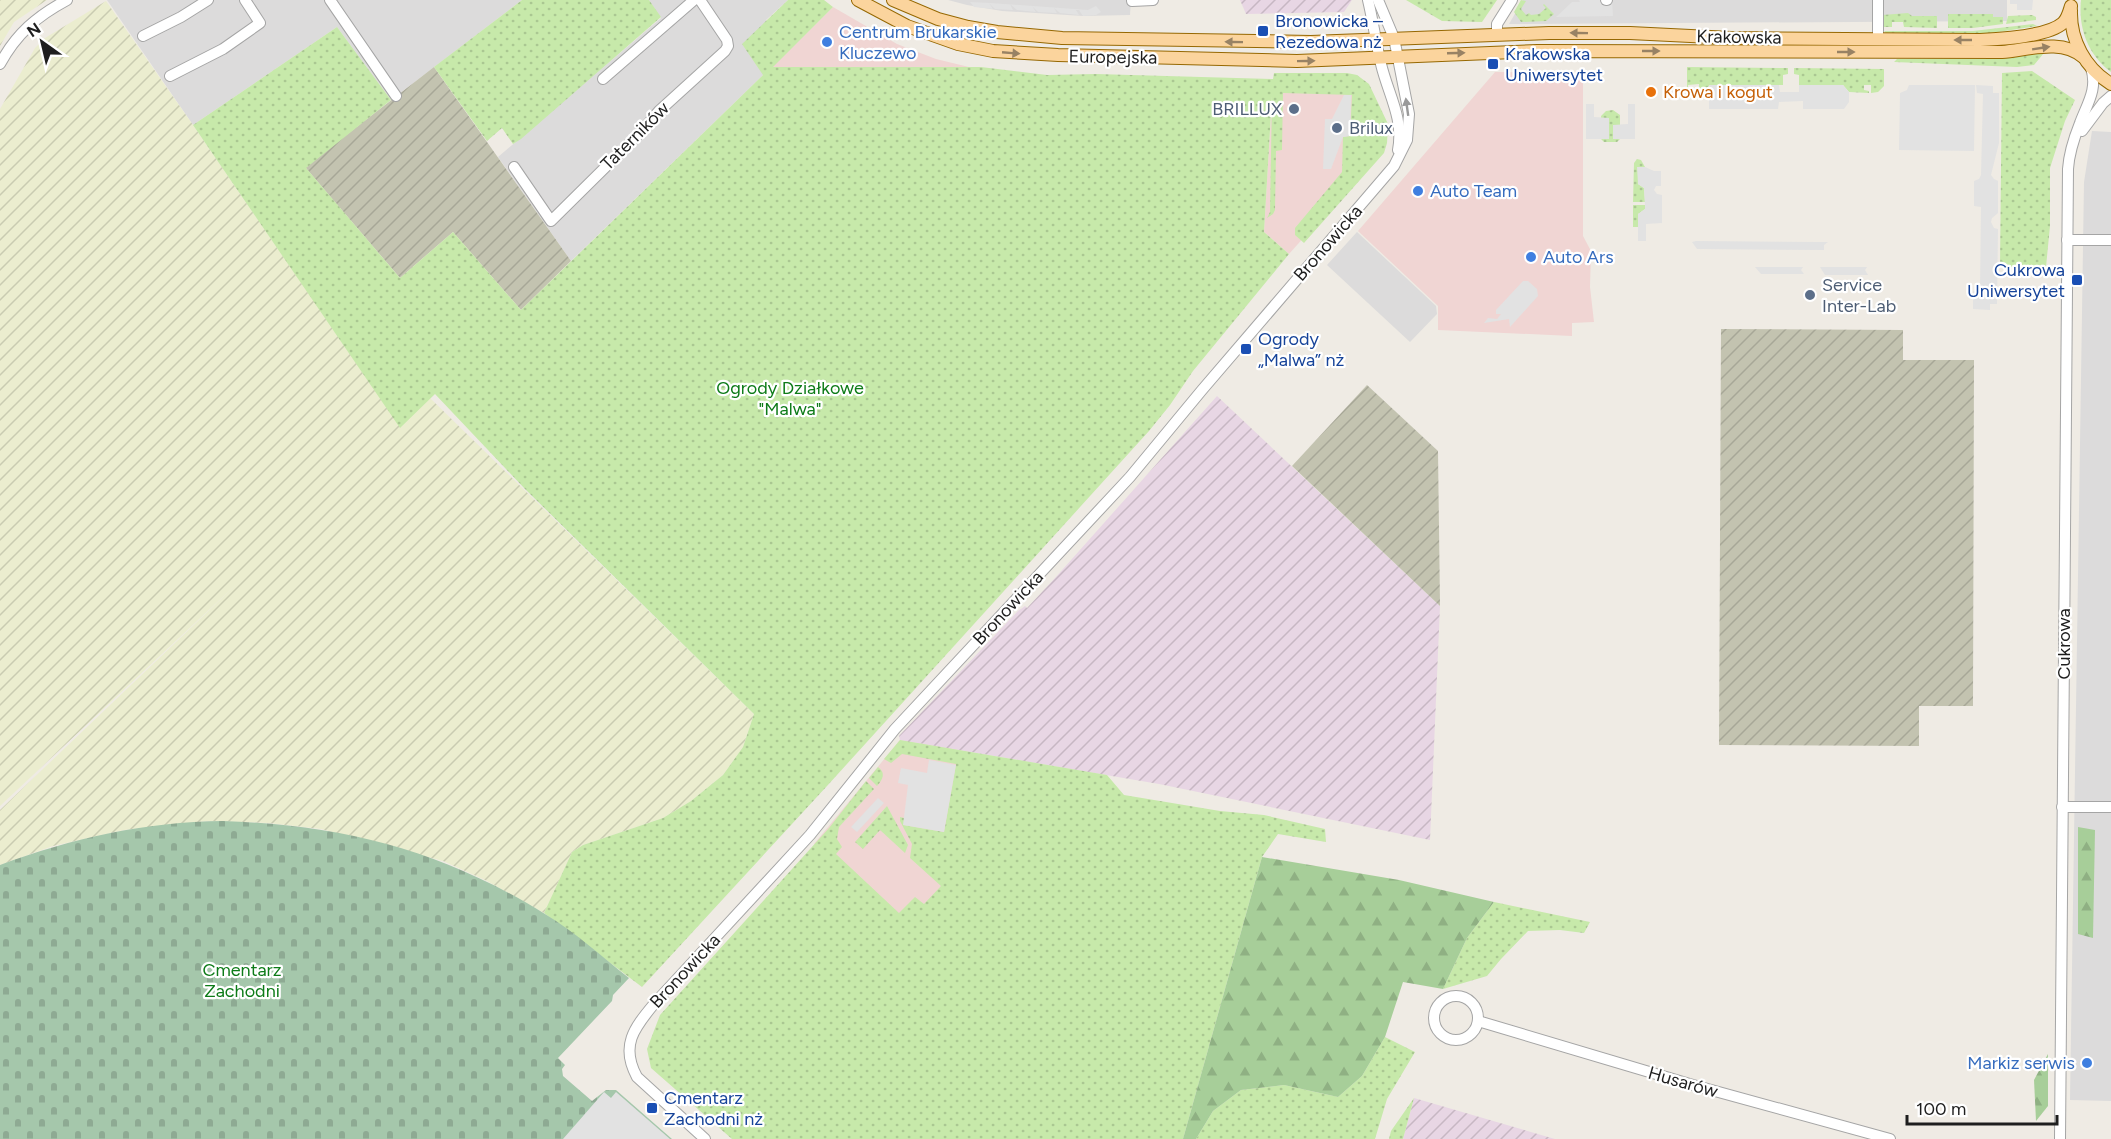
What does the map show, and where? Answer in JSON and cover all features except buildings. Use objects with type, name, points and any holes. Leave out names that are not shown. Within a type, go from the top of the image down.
[{"type":"main road","name":"Europejska","points":[[858,0],[893,20],[919,31],[958,44],[993,51],[1058,56],[1267,61],[1380,58]]},
{"type":"main road","name":"Europejska","points":[[893,0],[956,24],[1028,35],[1257,42],[1377,39]]},
{"type":"main road","name":"Krakowska","points":[[1377,39],[1497,34],[1630,33],[1731,38],[1979,40],[2030,34],[2061,25],[2069,14],[2071,3]]},
{"type":"main road","points":[[2071,3],[2072,31],[2083,57],[2091,68],[2111,84]]},
{"type":"main road","name":"Krakowska","points":[[1380,58],[1555,51],[2002,52],[2056,46],[2073,50],[2083,57]]},
{"type":"street","points":[[0,64],[11,45],[25,28],[67,0]]},
{"type":"street","points":[[143,36],[208,0]]},
{"type":"street","points":[[170,76],[223,49],[260,23],[245,0]]},
{"type":"street","points":[[330,0],[396,96]]},
{"type":"street","points":[[603,79],[694,0]]},
{"type":"street","name":"Taterników","points":[[513,167],[550,220],[642,131],[659,111],[725,51],[728,39],[700,0]]},
{"type":"street","points":[[1132,1],[1154,0]]},
{"type":"street","points":[[1368,0],[1380,58]]},
{"type":"street","points":[[1378,0],[1394,38],[1398,56]]},
{"type":"street","points":[[1497,34],[1497,24],[1512,0]]},
{"type":"street","points":[[1878,0],[1878,39]]},
{"type":"street","name":"Bronowicka","points":[[705,1139],[637,1077],[629,1057],[631,1036],[642,1017],[810,835],[895,729],[1130,477],[1383,179],[1400,156],[1409,128],[1408,107],[1398,56]]},
{"type":"street","name":"Bronowicka","points":[[1380,58],[1396,109],[1400,132],[1397,155],[1383,179]]},
{"type":"street","name":"Cukrowa","points":[[2060,1139],[2068,169],[2071,149],[2093,91],[2091,68]]},
{"type":"street","name":"Cukrowa","points":[[2071,149],[2092,116],[2111,96]]},
{"type":"street","points":[[2067,240],[2111,240]]},
{"type":"street","points":[[2062,807],[2111,807]]},
{"type":"street","points":[[1458,996],[1472,1004],[1478,1021],[1475,1029],[1469,1035],[1462,1039],[1454,1039],[1444,1036],[1438,1030],[1435,1014],[1443,1001],[1458,996]]},
{"type":"street","name":"Husarów","points":[[1478,1021],[1693,1085],[1890,1139]]},
{"type":"shaded area","points":[[0,0],[47,0],[14,22],[0,46]]},
{"type":"shaded area","points":[[107,0],[522,0],[391,100],[337,27],[193,125]]},
{"type":"shaded area","points":[[649,0],[788,0],[766,20],[763,75],[571,261],[498,157],[661,18]]},
{"type":"shaded area","points":[[948,0],[1131,0],[1130,15],[1083,16],[1002,11]]},
{"type":"shaded area","points":[[1240,0],[1352,0],[1344,12],[1246,14]]},
{"type":"shaded area","points":[[1523,0],[2007,0],[2007,21],[1509,24]]},
{"type":"shaded area","points":[[1579,0],[1612,0],[1613,16],[1556,17],[1572,2],[1580,2]]},
{"type":"shaded area","points":[[2010,0],[2033,0],[2032,10],[2017,10],[2017,4],[2010,4]]},
{"type":"shaded area","points":[[106,1],[400,427],[430,398],[754,714],[743,747],[723,775],[691,801],[663,818],[583,845],[572,852],[544,913],[485,880],[443,861],[321,829],[268,823],[208,821],[124,830],[53,846],[0,865],[0,810],[242,579],[0,806],[0,109],[35,48],[45,38]]},
{"type":"shaded area","points":[[970,2],[1010,4],[1013,10],[995,9],[989,3],[993,9],[974,7]]},
{"type":"shaded area","points":[[1011,4],[1088,10],[1096,6],[1101,12],[1096,15],[1083,16],[1079,10],[1076,10],[1079,15],[1060,13],[1054,8],[1057,13],[1038,12],[1032,6],[1036,12],[1017,10]]},
{"type":"shaded area","points":[[833,7],[897,44],[936,59],[969,67],[772,67]]},
{"type":"shaded area","points":[[434,67],[571,261],[521,310],[453,232],[400,278],[305,167]]},
{"type":"shaded area","points":[[1495,72],[1583,73],[1583,236],[1591,251],[1590,287],[1594,322],[1572,323],[1572,336],[1438,330],[1438,306],[1358,231]]},
{"type":"shaded area","points":[[1273,79],[1362,81],[1384,148],[1289,254],[1264,232]]},
{"type":"shaded area","points":[[1709,85],[1779,85],[1780,92],[1799,92],[1799,85],[1843,85],[1849,92],[1849,102],[1844,109],[1803,109],[1803,101],[1779,102],[1778,109],[1709,109]]},
{"type":"shaded area","points":[[1909,85],[1975,85],[1974,151],[1899,150],[1900,93],[1907,90]]},
{"type":"shaded area","points":[[1976,85],[1993,86],[1993,93],[1999,93],[1999,143],[1991,175],[1998,181],[1998,213],[1991,222],[1994,228],[1998,229],[1997,304],[1990,304],[1990,310],[1973,309],[1973,291],[1980,291],[1981,207],[1974,206],[1974,181],[1981,175],[1983,94],[1977,93]]},
{"type":"shaded area","name":"Brilux","points":[[1344,95],[1351,95],[1350,136],[1343,137],[1331,169],[1323,169],[1325,119],[1332,119]]},
{"type":"shaded area","points":[[1586,104],[1594,104],[1594,117],[1609,118],[1609,139],[1586,139]]},
{"type":"shaded area","points":[[1628,104],[1635,104],[1635,139],[1613,139],[1613,125],[1628,124]]},
{"type":"shaded area","points":[[2092,131],[2111,132],[2111,1101],[2070,1100],[2084,182]]},
{"type":"shaded area","points":[[1637,167],[1661,171],[1661,186],[1656,186],[1654,190],[1657,194],[1662,195],[1662,223],[1646,224],[1646,241],[1638,241],[1638,214],[1645,209],[1645,205],[1644,188],[1638,184]]},
{"type":"shaded area","points":[[1357,232],[1436,306],[1437,314],[1410,342],[1327,265]]},
{"type":"shaded area","points":[[1692,242],[1828,242],[1824,245],[1824,250],[1697,249]]},
{"type":"shaded area","points":[[1755,267],[1803,267],[1801,270],[1804,274],[1761,274]]},
{"type":"shaded area","points":[[1820,267],[1867,267],[1865,270],[1868,275],[1825,275]]},
{"type":"shaded area","points":[[1523,281],[1528,281],[1537,289],[1538,296],[1510,327],[1509,319],[1484,323],[1488,318],[1497,319],[1501,314],[1496,314],[1496,310]]},
{"type":"shaded area","points":[[1721,329],[1903,330],[1903,360],[1974,360],[1973,706],[1919,706],[1919,746],[1719,745]]},
{"type":"shaded area","points":[[1367,385],[1438,451],[1440,606],[1292,466]]},
{"type":"shaded area","points":[[1217,396],[1440,606],[1430,840],[1159,784],[900,740],[899,736],[1018,611],[1025,606],[1027,608],[1055,578]]},
{"type":"shaded area","points":[[900,740],[971,752],[935,953],[814,844]]},
{"type":"shaded area","points":[[929,760],[956,765],[944,832],[903,825],[908,785],[898,783],[901,768],[927,773]]},
{"type":"shaded area","points":[[878,798],[884,803],[857,832],[851,827]]},
{"type":"shaded area","points":[[604,1092],[611,1098],[616,1092],[670,1139],[563,1139]]},
{"type":"shaded area","points":[[1414,1098],[1555,1139],[1403,1139]]},
{"type":"green space","points":[[522,0],[649,0],[661,17],[521,139],[513,144],[502,128],[487,141],[434,67]]},
{"type":"green space","name":"Ogrody Działkowe \"Malwa\"","points":[[788,0],[824,0],[833,7],[773,67],[981,67],[1047,75],[1096,74],[1273,79],[1274,73],[1347,73],[1357,75],[1369,84],[1388,124],[1387,143],[1384,153],[1304,243],[1295,235],[1295,228],[1342,172],[1343,137],[1350,136],[1352,95],[1283,93],[1282,150],[1276,151],[1275,210],[1267,218],[1270,212],[1272,96],[1264,232],[1289,254],[1193,371],[1149,431],[642,987],[544,913],[572,852],[583,845],[663,818],[691,801],[723,775],[743,747],[754,714],[525,489],[435,394],[400,428],[193,125],[337,27],[391,100],[306,168],[400,278],[453,232],[521,310],[763,75],[742,44]]},
{"type":"green space","points":[[1406,0],[1497,0],[1482,22],[1442,21]]},
{"type":"green space","points":[[1521,0],[1526,1],[1521,9],[1526,15],[1539,14],[1546,8],[1544,4],[1554,14],[1546,21],[1521,22],[1514,12]]},
{"type":"green space","points":[[2081,0],[2111,0],[2111,72],[2096,58],[2086,40],[2081,21]]},
{"type":"green space","points":[[1908,13],[1912,16],[1937,16],[1937,28],[1904,27],[1903,22],[1892,22],[1892,27],[1882,27],[1882,15]]},
{"type":"green space","points":[[1948,14],[1993,14],[1993,17],[2003,17],[2003,24],[1973,28],[1948,28]]},
{"type":"green space","points":[[2032,15],[2036,17],[2036,20],[2006,24],[2008,16]]},
{"type":"green space","points":[[2033,24],[2037,26],[1985,34],[1886,33],[1884,31],[1973,31]]},
{"type":"green space","points":[[2044,53],[2034,65],[2017,67],[1894,62],[1897,59],[2000,59]]},
{"type":"green space","points":[[1687,67],[1788,68],[1788,74],[1783,75],[1783,85],[1710,85],[1703,93],[1691,93],[1691,90],[1699,90],[1699,84],[1688,85],[1688,91]]},
{"type":"green space","points":[[1794,68],[1884,69],[1884,86],[1878,92],[1871,93],[1871,85],[1864,85],[1864,90],[1869,93],[1849,92],[1843,85],[1799,85],[1799,75],[1794,74]]},
{"type":"green space","points":[[2032,71],[2075,100],[2065,121],[2050,168],[2050,226],[2046,267],[2000,267],[2002,73]]},
{"type":"green space","points":[[1613,110],[1620,115],[1620,125],[1613,139],[1620,139],[1617,142],[1604,142],[1601,139],[1609,138],[1609,118],[1601,118],[1601,116],[1606,111]]},
{"type":"green space","points":[[1637,159],[1641,160],[1645,167],[1638,167],[1638,184],[1644,188],[1645,202],[1633,202],[1634,163]]},
{"type":"green space","points":[[1633,205],[1645,205],[1645,209],[1638,214],[1638,227],[1633,227]]},
{"type":"green space","points":[[900,740],[1107,775],[1124,795],[1220,811],[1264,815],[1325,829],[1326,842],[1278,834],[1262,857],[1183,1139],[732,1139],[651,1068],[647,1049],[660,1015],[829,828],[866,781],[874,789],[839,827],[837,839],[842,847],[836,854],[899,913],[915,897],[924,904],[941,886],[910,858],[912,844],[900,817],[904,818],[904,825],[944,832],[956,764],[902,754],[891,763],[884,759]]},
{"type":"green space","points":[[878,767],[883,776],[877,786],[869,778]]},
{"type":"green space","points":[[887,806],[908,845],[905,853],[880,830],[863,849],[855,842]]},
{"type":"green space","name":"Cmentarz Zachodni","points":[[223,821],[309,828],[390,845],[468,873],[506,892],[567,928],[629,978],[613,995],[612,1001],[558,1058],[565,1065],[562,1069],[563,1076],[592,1101],[606,1090],[616,1090],[672,1139],[0,1139],[0,865],[54,847],[109,833],[165,825]]},
{"type":"green space","points":[[2078,827],[2095,830],[2093,938],[2078,934]]},
{"type":"green space","points":[[1262,857],[1399,880],[1494,902],[1467,938],[1443,989],[1403,982],[1385,1037],[1362,1076],[1338,1097],[1284,1085],[1241,1090],[1213,1111],[1196,1139],[1183,1139]]},
{"type":"green space","points":[[1494,902],[1590,922],[1584,933],[1560,930],[1528,931],[1487,976],[1443,989],[1467,938]]},
{"type":"green space","points":[[1385,1037],[1415,1052],[1387,1099],[1375,1139],[1196,1139],[1213,1111],[1241,1090],[1284,1085],[1338,1097],[1362,1076]]},
{"type":"green space","points":[[2048,1054],[2048,1106],[2036,1121],[2034,1080]]},
{"type":"green space","points":[[1414,1098],[1403,1139],[1389,1139],[1391,1131]]},
{"type":"place","name":"Bronowicka – Rezedowa nż","points":[[1263,31]]},
{"type":"place","name":"Centrum Brukarskie Kluczewo","points":[[827,42]]},
{"type":"place","name":"Krakowska Uniwersytet","points":[[1493,64]]},
{"type":"place","name":"Krowa i kogut","points":[[1651,92]]},
{"type":"place","name":"BRILLUX","points":[[1294,109]]},
{"type":"place","name":"Brilux","points":[[1337,128]]},
{"type":"place","name":"Auto Team","points":[[1418,191]]},
{"type":"place","name":"Auto Ars","points":[[1531,257]]},
{"type":"place","name":"Cukrowa Uniwersytet","points":[[2077,280]]},
{"type":"place","name":"Service Inter-Lab","points":[[1810,295]]},
{"type":"place","name":"Ogrody „Malwa” nż","points":[[1246,349]]},
{"type":"place","name":"Markiz serwis","points":[[2087,1063]]},
{"type":"place","name":"Cmentarz Zachodni nż","points":[[652,1108]]}]
